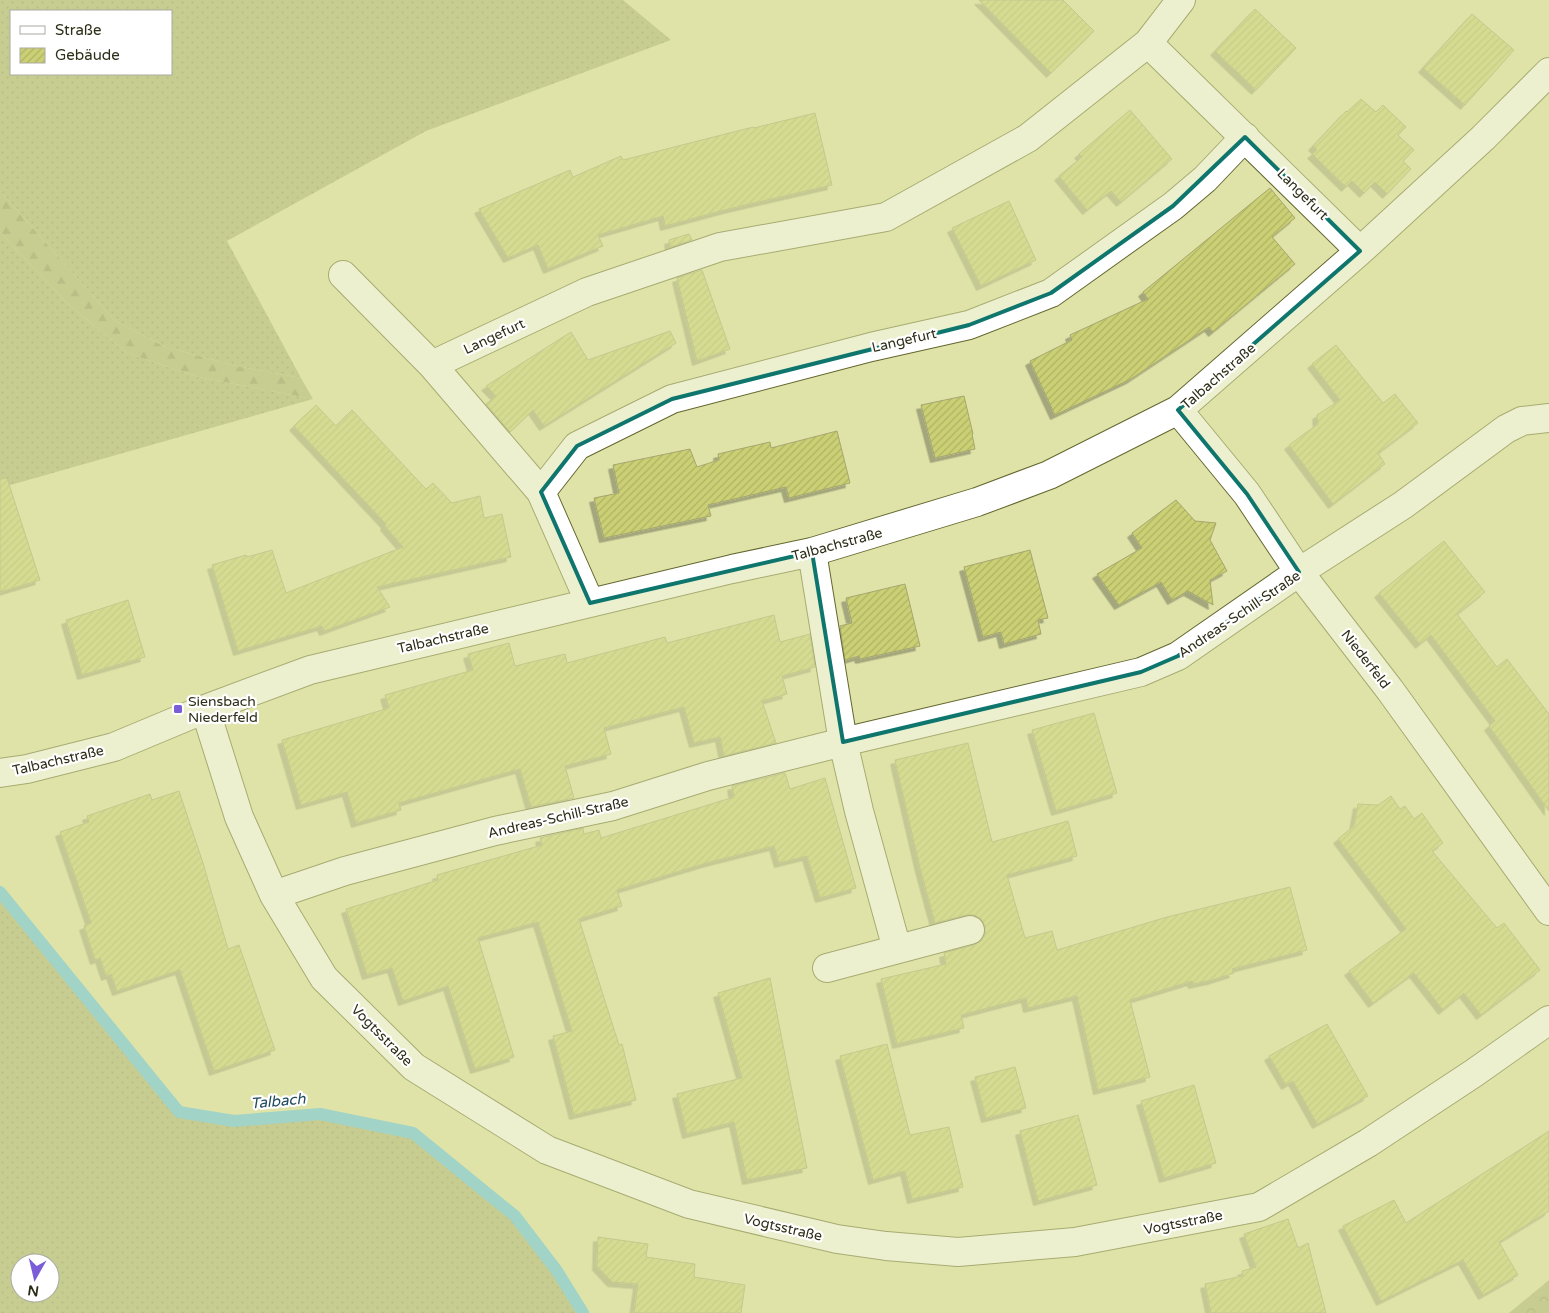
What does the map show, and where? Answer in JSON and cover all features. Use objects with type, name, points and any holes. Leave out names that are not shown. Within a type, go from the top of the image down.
[{"type":"street","name":"Langefurt","points":[[432,365],[587,292],[720,247],[886,218],[1028,138],[1148,43],[1181,0]]},
{"type":"street","name":"Langefurt","points":[[1148,43],[1360,251]]},
{"type":"street","name":"Talbachstraße","points":[[0,773],[27,769],[114,747],[205,709],[310,670],[812,552],[977,502],[1049,475],[1178,410],[1360,251],[1483,138],[1549,72]]},
{"type":"street","name":"Langefurt","points":[[541,492],[577,446],[672,399],[871,347],[969,325],[1051,293],[1173,206],[1205,179],[1245,137]]},
{"type":"street","points":[[343,275],[432,365],[541,492],[590,603]]},
{"type":"street","name":"Niederfeld","points":[[1178,410],[1247,494],[1299,572],[1390,690],[1549,911]]},
{"type":"street","name":"Andreas-Schill-Straße","points":[[274,896],[345,871],[495,831],[613,806],[708,776],[843,742],[1141,672],[1178,656],[1299,572],[1403,505],[1506,430],[1522,421],[1544,418]]},
{"type":"street","points":[[812,552],[843,742],[859,811],[897,949]]},
{"type":"street","name":"Vogtsstraße","points":[[205,709],[239,817],[274,896],[324,978],[414,1067],[547,1150],[689,1204],[837,1240],[958,1252],[1074,1242],[1259,1207],[1368,1143],[1474,1073],[1549,1020]]},
{"type":"street","points":[[827,968],[970,930]]},
{"type":"highlighted area","points":[[1245,137],[1360,251],[1178,410],[1247,494],[1299,572],[1178,656],[1141,672],[843,742],[812,552],[590,603],[541,492],[577,446],[672,399],[969,325],[1051,293],[1173,206]]},
{"type":"green space","points":[[0,0],[623,0],[671,40],[426,131],[227,241],[301,378],[232,365],[163,346],[114,320],[0,191]]},
{"type":"green space","points":[[0,191],[114,320],[163,346],[232,365],[301,378],[313,399],[198,377],[127,353],[67,303],[0,232]]},
{"type":"green space","points":[[0,232],[67,303],[127,353],[198,377],[313,399],[0,488]]},
{"type":"green space","points":[[0,892],[179,1112],[234,1121],[320,1114],[413,1133],[515,1216],[557,1271],[583,1313],[0,1313]]},
{"type":"green space","points":[[1549,1280],[1549,1313],[1509,1313]]},
{"type":"building","points":[[979,0],[1063,0],[1094,31],[1051,73]]},
{"type":"building","points":[[1255,9],[1296,48],[1256,90],[1215,51]]},
{"type":"building","points":[[1472,14],[1514,50],[1465,105],[1423,68]]},
{"type":"building","points":[[1361,99],[1376,112],[1383,105],[1406,127],[1398,135],[1414,150],[1403,161],[1411,169],[1387,194],[1375,182],[1364,193],[1352,181],[1346,187],[1312,154],[1317,150],[1313,146],[1346,111]]},
{"type":"building","points":[[1130,110],[1172,159],[1121,202],[1111,191],[1087,210],[1059,176],[1082,157],[1079,154]]},
{"type":"building","points":[[815,113],[832,185],[665,226],[663,216],[598,235],[603,246],[548,269],[538,245],[508,258],[479,209],[570,170],[573,177],[621,156],[623,160]]},
{"type":"building","points":[[1270,188],[1295,218],[1272,237],[1295,264],[1213,332],[1209,327],[1131,379],[1055,415],[1030,361],[1072,340],[1070,335],[1148,299],[1143,292]]},
{"type":"building","points":[[1009,201],[1036,260],[981,286],[952,228]]},
{"type":"building","points":[[689,234],[692,240],[670,247],[669,240]]},
{"type":"building","points":[[702,270],[730,349],[697,361],[677,278]]},
{"type":"building","points":[[670,331],[676,343],[544,426],[533,410],[510,432],[486,404],[496,396],[486,386],[571,332],[588,360]]},
{"type":"building","points":[[1336,345],[1383,403],[1395,394],[1418,423],[1378,453],[1385,464],[1333,504],[1289,445],[1318,424],[1317,415],[1340,400],[1312,364]]},
{"type":"building","points":[[964,396],[975,449],[935,458],[921,405]]},
{"type":"building","points":[[316,405],[336,426],[352,410],[426,489],[433,483],[452,503],[480,496],[484,518],[502,514],[511,557],[377,587],[390,607],[324,631],[322,626],[238,651],[212,565],[272,550],[286,593],[403,547],[385,526],[386,524],[294,426]]},
{"type":"building","points":[[837,431],[850,483],[789,498],[786,487],[708,505],[711,516],[604,538],[594,498],[619,493],[613,465],[690,449],[697,467],[719,460],[718,454],[770,442],[771,448]]},
{"type":"building","points":[[7,478],[40,580],[0,592],[0,479]]},
{"type":"building","points":[[1176,500],[1195,521],[1216,523],[1210,540],[1227,571],[1210,580],[1213,605],[1188,591],[1172,600],[1161,582],[1119,605],[1097,574],[1142,548],[1132,533]]},
{"type":"building","points":[[1444,541],[1485,592],[1457,614],[1497,667],[1507,659],[1549,714],[1549,811],[1489,726],[1495,721],[1431,635],[1420,644],[1379,593]]},
{"type":"building","points":[[1030,550],[1048,618],[1038,620],[1041,634],[1004,644],[1001,632],[983,637],[964,567]]},
{"type":"building","points":[[905,584],[920,646],[860,659],[859,656],[845,660],[840,626],[852,623],[846,598]]},
{"type":"building","points":[[128,600],[145,657],[82,675],[66,620]]},
{"type":"building","points":[[774,615],[780,642],[810,634],[815,667],[782,676],[787,694],[762,701],[776,743],[724,756],[720,737],[694,743],[684,707],[604,728],[611,754],[565,766],[574,798],[531,807],[520,769],[399,803],[401,810],[356,823],[347,792],[301,805],[282,740],[389,708],[385,695],[473,670],[468,654],[509,643],[515,666],[565,654],[567,663],[665,637],[667,643]]},
{"type":"building","points":[[1094,713],[1117,793],[1056,811],[1032,730]]},
{"type":"building","points":[[968,743],[992,842],[1068,821],[1077,856],[1007,875],[1025,938],[1052,931],[1057,950],[1167,917],[1290,887],[1307,950],[1232,969],[1234,973],[1212,980],[1193,984],[1192,981],[1130,1000],[1150,1077],[1098,1090],[1077,996],[1028,1008],[1026,998],[961,1015],[964,1028],[897,1044],[881,979],[946,964],[944,953],[974,945],[981,941],[985,935],[985,926],[981,919],[974,915],[966,915],[935,923],[895,760]]},
{"type":"building","points":[[785,773],[790,789],[825,778],[856,888],[820,898],[807,856],[779,863],[774,846],[710,862],[617,890],[622,906],[579,919],[619,1045],[622,1044],[636,1100],[574,1115],[553,1036],[572,1031],[538,922],[478,938],[514,1057],[475,1069],[448,986],[403,1001],[392,968],[367,975],[346,909],[438,880],[437,875],[542,845],[540,838],[583,828],[584,834],[599,830],[601,838],[734,797],[732,786]]},
{"type":"building","points":[[179,791],[203,863],[228,949],[239,945],[275,1050],[214,1071],[180,970],[117,991],[111,974],[106,976],[100,958],[95,960],[84,926],[91,923],[60,832],[89,822],[87,816],[150,794],[152,800]]},
{"type":"building","points":[[1391,796],[1400,809],[1405,806],[1414,819],[1422,813],[1443,843],[1432,851],[1497,928],[1504,923],[1540,970],[1481,1015],[1464,993],[1443,1010],[1414,973],[1373,1003],[1349,971],[1406,929],[1338,839],[1354,826],[1358,804],[1378,805]]},
{"type":"building","points":[[770,978],[807,1168],[747,1180],[734,1122],[687,1134],[677,1094],[742,1078],[718,993]]},
{"type":"building","points":[[1327,1024],[1368,1096],[1317,1124],[1293,1081],[1286,1085],[1269,1056]]},
{"type":"building","points":[[887,1044],[910,1135],[949,1127],[963,1187],[912,1199],[905,1171],[873,1180],[840,1056]]},
{"type":"building","points":[[1015,1067],[1026,1108],[986,1118],[975,1077]]},
{"type":"building","points":[[1194,1085],[1216,1163],[1164,1178],[1141,1101]]},
{"type":"building","points":[[1078,1115],[1097,1185],[1038,1201],[1020,1131]]},
{"type":"building","points":[[1549,1131],[1549,1211],[1499,1242],[1518,1275],[1483,1295],[1463,1260],[1381,1301],[1343,1226],[1394,1200],[1406,1223]]},
{"type":"building","points":[[1288,1219],[1298,1248],[1308,1243],[1326,1313],[1211,1313],[1205,1284],[1243,1276],[1242,1271],[1256,1267],[1244,1234]]},
{"type":"building","points":[[598,1237],[648,1244],[646,1257],[695,1264],[694,1277],[745,1285],[741,1313],[634,1313],[638,1284],[612,1282],[597,1266]]},
{"type":"waterway","name":"Talbach","points":[[0,892],[179,1112],[234,1121],[320,1114],[413,1133],[515,1216],[557,1271],[583,1313]]},
{"type":"place","name":"Siensbach Niederfeld","points":[[178,709]]}]
